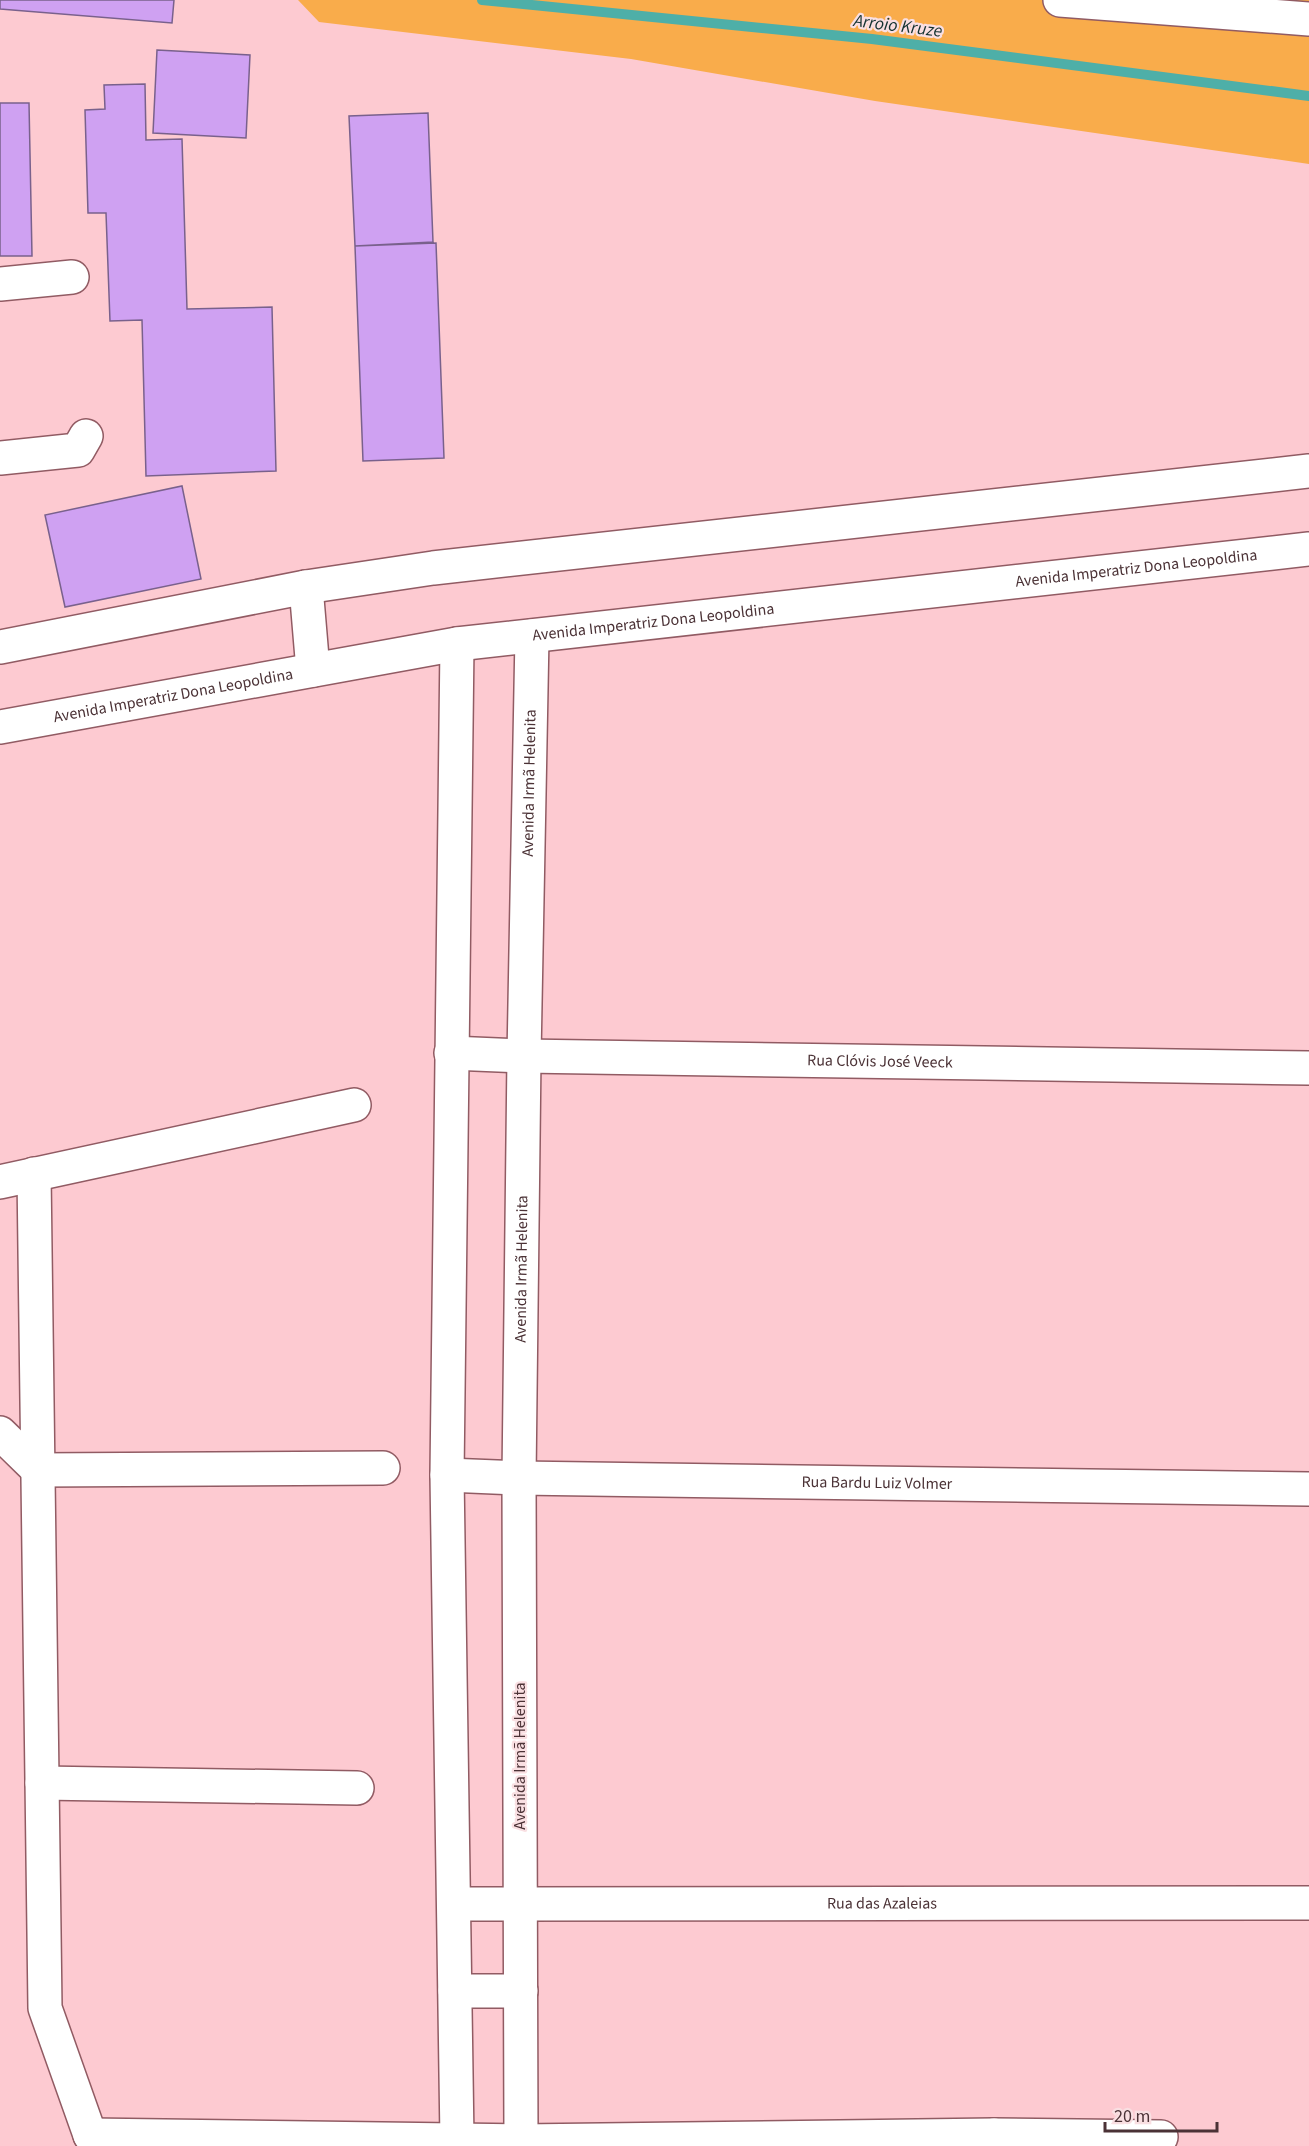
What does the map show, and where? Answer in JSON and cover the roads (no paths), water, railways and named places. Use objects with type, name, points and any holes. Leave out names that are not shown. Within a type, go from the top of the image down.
[{"type":"street","points":[[1060,0],[1309,19]]},
{"type":"street","points":[[0,284],[72,277]]},
{"type":"street","points":[[0,458],[78,450],[86,436]]},
{"type":"street","points":[[0,647],[306,587],[433,568],[1309,471]]},
{"type":"street","name":"Avenida Imperatriz Dona Leopoldina","points":[[0,727],[457,644],[1309,549]]},
{"type":"street","points":[[306,587],[313,670]]},
{"type":"street","name":"Avenida Irmã Helenita","points":[[521,2141],[519,1479],[532,636]]},
{"type":"street","points":[[457,644],[447,1475],[457,2140]]},
{"type":"street","name":"Rua Clóvis José Veeck","points":[[452,1053],[1309,1068]]},
{"type":"street","points":[[0,1182],[354,1105]]},
{"type":"street","points":[[34,1174],[45,2008],[95,2141],[993,2141],[1161,2137]]},
{"type":"street","points":[[0,1433],[38,1470],[383,1468]]},
{"type":"street","name":"Rua Bardu Luiz Volmer","points":[[447,1475],[519,1479],[1309,1489]]},
{"type":"street","points":[[42,1783],[357,1788]]},
{"type":"street","name":"Rua das Azaleias","points":[[454,1904],[1309,1903]]},
{"type":"street","points":[[455,1991],[521,1991]]},
{"type":"waterway","name":"Arroio Kruze","points":[[482,0],[872,39],[1309,96]]}]
